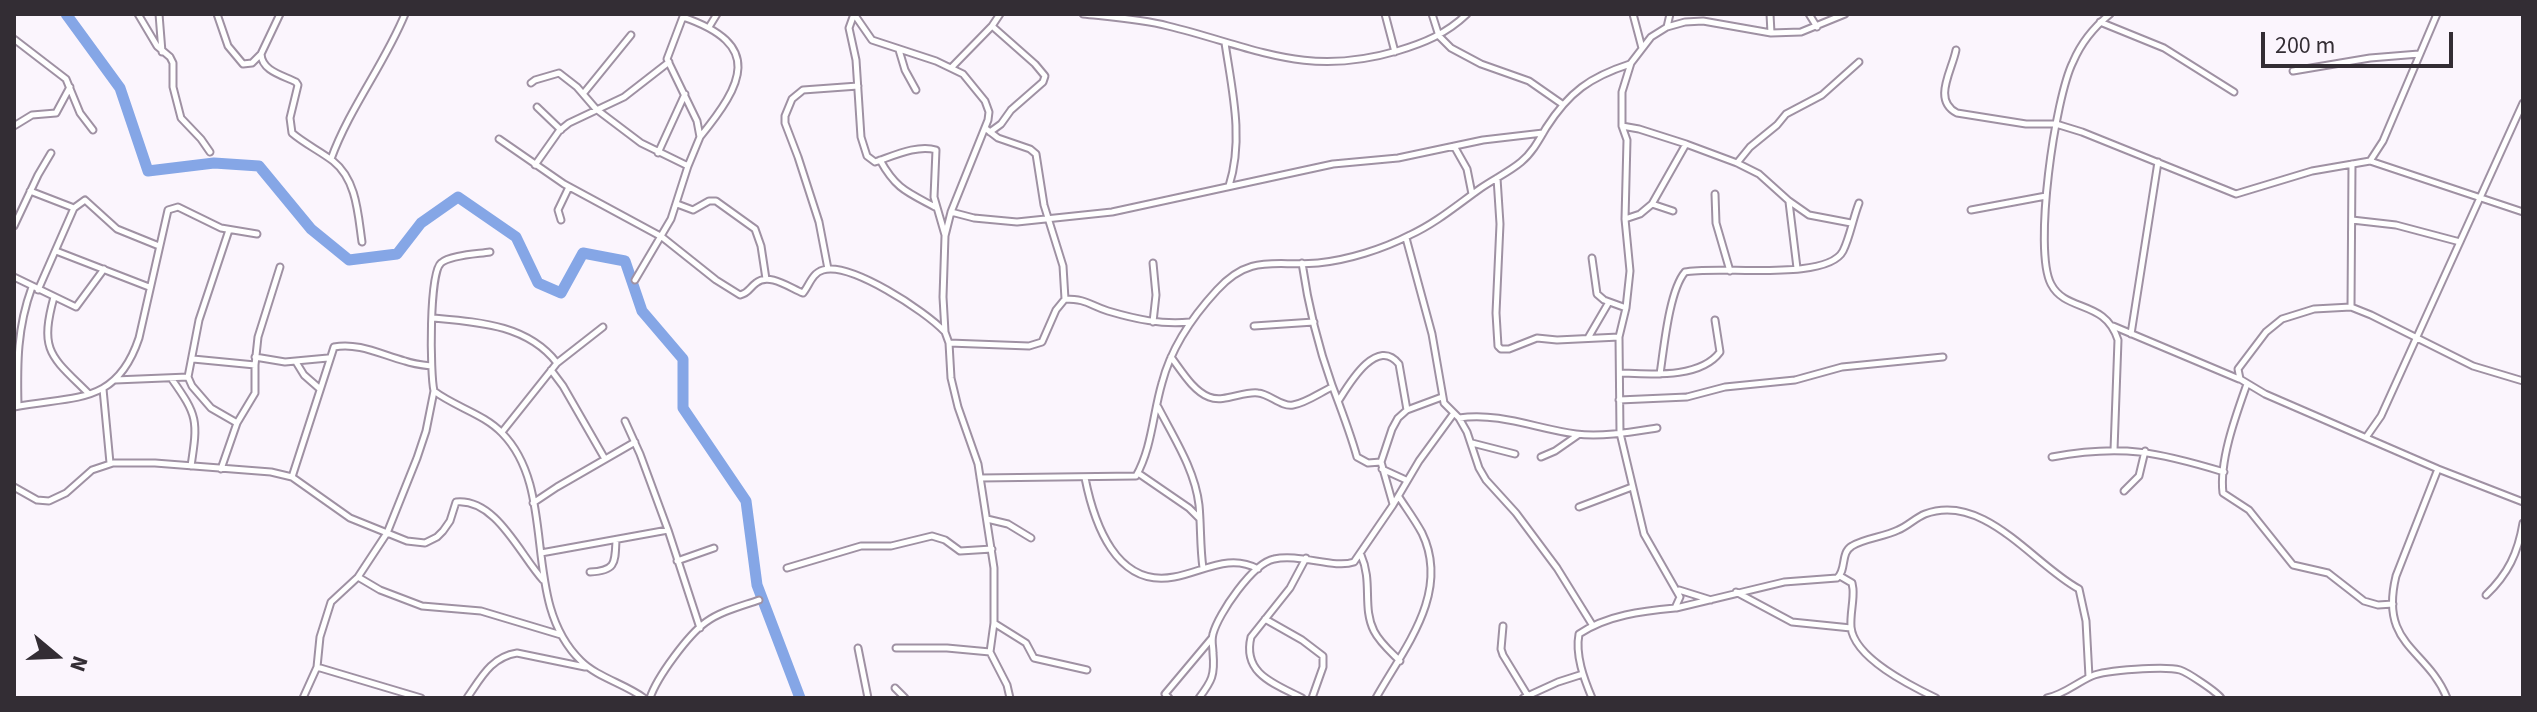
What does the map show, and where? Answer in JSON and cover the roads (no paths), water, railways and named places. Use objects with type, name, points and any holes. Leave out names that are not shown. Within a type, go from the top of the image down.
[{"type":"street","points":[[138,14],[162,52],[173,63],[178,113],[210,152]]},
{"type":"street","points":[[159,14],[162,52]]},
{"type":"street","points":[[217,14],[228,46],[243,64],[252,63],[261,54],[280,14]]},
{"type":"street","points":[[331,159],[356,103],[386,57],[405,14]]},
{"type":"street","points":[[709,27],[717,14]]},
{"type":"street","points":[[854,14],[872,40],[952,67],[969,79],[989,112],[988,130],[951,212],[945,236],[945,332],[949,343],[951,378],[980,478],[992,549],[994,623],[990,652],[1007,685],[1010,698]]},
{"type":"street","points":[[854,14],[849,28],[863,145],[871,161],[918,149],[933,147],[936,150],[935,207],[945,236]]},
{"type":"street","points":[[952,67],[1000,14]]},
{"type":"street","points":[[1083,14],[1167,25],[1281,58],[1339,63],[1395,52],[1439,36],[1467,14]]},
{"type":"street","points":[[1385,14],[1395,52]]},
{"type":"street","points":[[1432,14],[1439,36],[1464,56],[1529,81],[1562,104]]},
{"type":"street","points":[[1633,14],[1642,48]]},
{"type":"street","points":[[1667,27],[1670,14]]},
{"type":"street","points":[[1770,14],[1771,33]]},
{"type":"street","points":[[1809,14],[1817,27]]},
{"type":"street","points":[[1675,608],[1680,599],[1678,590],[1667,577],[1644,534],[1620,433],[1619,337],[1630,271],[1625,219],[1627,140],[1622,126],[1622,92],[1631,63],[1651,37],[1667,27],[1703,21],[1771,33],[1801,32],[1845,14]]},
{"type":"street","points":[[2110,14],[2083,42],[2061,94],[2046,196],[2046,265],[2049,282],[2056,292],[2105,317],[2113,326],[2118,340],[2114,450]]},
{"type":"street","points":[[2370,161],[2383,141],[2437,14]]},
{"type":"street","points":[[635,280],[662,237],[677,204],[700,137],[730,97],[738,74],[738,60],[731,44],[709,27],[683,16],[667,59],[700,129],[700,137]]},
{"type":"street","points":[[2100,22],[2164,48],[2234,92]]},
{"type":"street","points":[[988,130],[1001,124],[1011,110],[1043,82],[1045,76],[992,26]]},
{"type":"street","points":[[583,94],[631,35]]},
{"type":"street","points":[[14,39],[56,71],[70,86],[80,113],[93,130]]},
{"type":"street","points":[[1225,43],[1237,133],[1236,157],[1229,187]]},
{"type":"street","points":[[899,50],[916,90]]},
{"type":"street","points":[[1956,50],[1945,85],[1943,101],[1947,108],[1957,113],[2012,122],[2056,124],[2125,148],[2236,194],[2284,178],[2370,161],[2523,212]]},
{"type":"street","points":[[261,54],[267,68],[298,85],[290,118],[292,133],[331,159],[348,178],[362,242]]},
{"type":"street","points":[[2293,71],[2370,58],[2419,54]]},
{"type":"street","points":[[535,165],[561,130],[624,97],[669,62]]},
{"type":"street","points":[[1737,163],[1786,114],[1822,95],[1859,62]]},
{"type":"street","points":[[980,478],[1134,477],[1138,473],[1171,357],[1191,322],[1216,290],[1245,267],[1318,263],[1353,256],[1406,238],[1434,224],[1472,194],[1522,162],[1562,104],[1581,87],[1598,76],[1631,63]]},
{"type":"street","points":[[531,83],[559,73],[596,109],[658,153],[688,166]]},
{"type":"street","points":[[14,126],[32,115],[56,113],[70,86]]},
{"type":"street","points":[[828,269],[819,222],[785,116],[792,99],[803,90],[858,86]]},
{"type":"street","points":[[658,153],[685,94]]},
{"type":"street","points":[[2367,436],[2381,416],[2523,103]]},
{"type":"street","points":[[537,107],[561,130]]},
{"type":"street","points":[[1622,126],[1686,144],[1737,163],[1759,174],[1809,215],[1851,223]]},
{"type":"street","points":[[949,343],[1038,345],[1065,299],[1063,266],[1039,182],[1036,154],[998,138],[988,130]]},
{"type":"street","points":[[951,212],[1000,222],[1112,212],[1333,164],[1398,158],[1483,140],[1543,133]]},
{"type":"street","points":[[499,139],[569,187],[662,237],[740,295],[746,295],[758,281],[766,279],[803,293],[817,273],[828,269],[843,270],[872,282],[932,319],[945,332]]},
{"type":"street","points":[[1625,219],[1640,214],[1652,204],[1686,144]]},
{"type":"street","points":[[1454,146],[1467,169],[1472,194]]},
{"type":"street","points":[[14,226],[51,153]]},
{"type":"street","points":[[880,160],[907,194],[935,207]]},
{"type":"street","points":[[2131,334],[2158,162]]},
{"type":"street","points":[[2351,307],[2352,164]]},
{"type":"street","points":[[1497,178],[1500,224],[1495,327],[1498,346],[1509,349],[1537,338],[1619,337]]},
{"type":"street","points":[[561,220],[558,210],[569,187]]},
{"type":"street","points":[[30,191],[74,208]]},
{"type":"street","points":[[1715,194],[1717,226],[1730,272]]},
{"type":"street","points":[[1971,210],[2046,196]]},
{"type":"street","points":[[159,246],[117,229],[85,200],[74,208],[56,251],[18,318],[16,406],[89,395],[114,381],[133,355],[159,246],[166,214],[172,207],[229,230],[257,234]]},
{"type":"street","points":[[677,204],[693,210],[709,201],[716,201],[751,225],[758,234],[766,279]]},
{"type":"street","points":[[1789,201],[1797,268]]},
{"type":"street","points":[[1660,374],[1674,297],[1683,275],[1690,271],[1762,272],[1824,264],[1842,253],[1859,203]]},
{"type":"street","points":[[1652,204],[1673,211]]},
{"type":"street","points":[[2352,220],[2396,225],[2460,242]]},
{"type":"street","points":[[229,230],[199,320],[188,377],[211,408],[237,423]]},
{"type":"street","points":[[1406,238],[1432,334],[1442,397],[1459,418],[1486,480],[1516,513],[1550,559],[1593,626]]},
{"type":"street","points":[[56,251],[149,287]]},
{"type":"street","points":[[306,696],[317,667],[320,637],[329,608],[339,592],[358,577],[387,533],[422,445],[434,391],[431,366],[434,277],[440,264],[446,260],[490,252]]},
{"type":"street","points":[[1592,258],[1594,289],[1599,297],[1626,308]]},
{"type":"street","points":[[1153,263],[1156,295],[1153,322]]},
{"type":"street","points":[[1302,263],[1332,387],[1357,457],[1382,465],[1406,480]]},
{"type":"street","points":[[221,469],[237,423],[255,393],[255,361],[263,317],[280,267]]},
{"type":"street","points":[[14,277],[76,307],[104,269]]},
{"type":"street","points":[[54,297],[47,326],[48,342],[57,360],[89,395]]},
{"type":"street","points":[[1065,299],[1086,300],[1106,310],[1153,322],[1191,322]]},
{"type":"street","points":[[1588,339],[1609,302]]},
{"type":"street","points":[[2240,379],[2238,369],[2242,361],[2266,332],[2282,319],[2314,309],[2351,307],[2473,366],[2521,380],[2523,371]]},
{"type":"street","points":[[434,318],[480,323],[518,332],[547,350],[557,363]]},
{"type":"street","points":[[1620,373],[1689,371],[1719,355],[1715,320]]},
{"type":"street","points":[[1254,326],[1314,322]]},
{"type":"street","points":[[2113,326],[2240,379],[2321,420],[2367,436],[2438,469],[2522,499]]},
{"type":"street","points":[[502,432],[557,363],[603,327]]},
{"type":"street","points":[[292,477],[334,347],[349,346],[382,352],[410,363],[431,366]]},
{"type":"street","points":[[1339,400],[1361,367],[1379,356],[1391,357],[1399,364],[1407,410]]},
{"type":"street","points":[[1171,357],[1192,384],[1209,397],[1218,399],[1258,393],[1294,405],[1332,387]]},
{"type":"street","points":[[1619,400],[1687,397],[1725,387],[1795,380],[1842,367],[1943,357]]},
{"type":"street","points":[[193,359],[296,362],[328,358]]},
{"type":"street","points":[[296,362],[304,375],[320,389]]},
{"type":"street","points":[[551,370],[569,395],[605,459]]},
{"type":"street","points":[[114,381],[188,377]]},
{"type":"street","points":[[171,378],[188,401],[196,421],[191,466]]},
{"type":"street","points":[[2247,384],[2230,437],[2223,493],[2249,510],[2293,565],[2328,573],[2364,601],[2378,605],[2393,604]]},
{"type":"street","points":[[103,389],[110,463]]},
{"type":"street","points":[[434,391],[502,432],[523,466],[533,503],[543,580],[562,635],[590,668]]},
{"type":"street","points":[[1393,505],[1382,465],[1392,429],[1407,410],[1442,397]]},
{"type":"street","points":[[1157,406],[1194,482],[1203,568]]},
{"type":"street","points":[[1169,698],[1165,694],[1212,638],[1229,603],[1258,569],[1273,559],[1306,558],[1349,564],[1361,555],[1406,480],[1454,413]]},
{"type":"street","points":[[1459,418],[1474,416],[1507,420],[1579,434],[1657,428]]},
{"type":"street","points":[[625,421],[668,530],[700,628]]},
{"type":"street","points":[[1541,457],[1579,434]]},
{"type":"street","points":[[533,503],[635,442]]},
{"type":"street","points":[[1472,443],[1515,454]]},
{"type":"street","points":[[2052,457],[2114,450],[2145,451],[2224,472]]},
{"type":"street","points":[[2124,491],[2139,476],[2145,451]]},
{"type":"street","points":[[14,487],[37,500],[49,501],[66,493],[92,470],[110,463],[155,463],[271,472],[292,477],[350,518],[407,541],[425,543],[443,531],[456,502],[469,503],[497,519],[543,580]]},
{"type":"street","points":[[2438,469],[2396,576],[2393,604],[2401,637],[2441,682],[2445,698]]},
{"type":"street","points":[[1138,473],[1200,519]]},
{"type":"street","points":[[1085,478],[1097,525],[1122,561],[1134,572],[1149,579],[1158,579],[1236,562],[1258,569]]},
{"type":"street","points":[[1579,507],[1632,487]]},
{"type":"street","points":[[1376,698],[1400,661],[1422,616],[1429,592],[1429,556],[1423,535],[1398,496]]},
{"type":"street","points":[[1840,576],[1845,556],[1852,546],[1900,529],[1923,515],[1948,511],[1976,516],[2011,537],[2079,589],[2086,621],[2089,677]]},
{"type":"street","points":[[987,519],[1008,524],[1031,538]]},
{"type":"street","points":[[2486,595],[2508,571],[2523,523]]},
{"type":"street","points":[[541,553],[668,530]]},
{"type":"street","points":[[787,568],[861,546],[891,546],[932,536],[945,540],[960,551],[992,549]]},
{"type":"street","points":[[590,572],[605,571],[612,566],[616,540]]},
{"type":"street","points":[[677,561],[714,548]]},
{"type":"street","points":[[1361,555],[1368,576],[1368,607],[1375,631],[1400,661]]},
{"type":"street","points":[[1302,698],[1271,682],[1253,666],[1249,657],[1251,637],[1290,588],[1306,558]]},
{"type":"street","points":[[1592,698],[1583,674],[1578,637],[1593,626],[1628,615],[1675,608],[1784,582],[1840,576],[1852,583],[1851,628],[1854,640],[1866,654],[1936,698]]},
{"type":"street","points":[[358,577],[380,590],[422,606],[481,611],[562,635]]},
{"type":"street","points":[[1678,590],[1711,600]]},
{"type":"street","points":[[1735,592],[1792,622],[1851,628]]},
{"type":"street","points":[[467,698],[496,659],[517,653],[590,668],[647,698],[700,628],[717,616],[759,600]]},
{"type":"street","points":[[1265,619],[1323,656],[1323,667],[1312,698]]},
{"type":"street","points":[[994,623],[1026,643],[1034,658],[1087,670]]},
{"type":"street","points":[[1503,626],[1501,649],[1526,697],[1583,674]]},
{"type":"street","points":[[1199,698],[1213,678],[1212,638]]},
{"type":"street","points":[[858,648],[868,698]]},
{"type":"street","points":[[896,648],[990,652]]},
{"type":"street","points":[[317,667],[421,698]]},
{"type":"street","points":[[2047,698],[2069,690],[2089,677],[2126,670],[2181,670],[2221,698]]},
{"type":"street","points":[[895,688],[905,698]]},
{"type":"waterway","points":[[66,14],[120,88],[148,171],[214,163],[259,166],[311,229],[349,260],[397,254],[421,223],[458,197],[516,237],[538,283],[561,293],[583,253],[625,261],[642,311],[683,359],[683,408],[746,501],[757,585],[800,698]]}]
